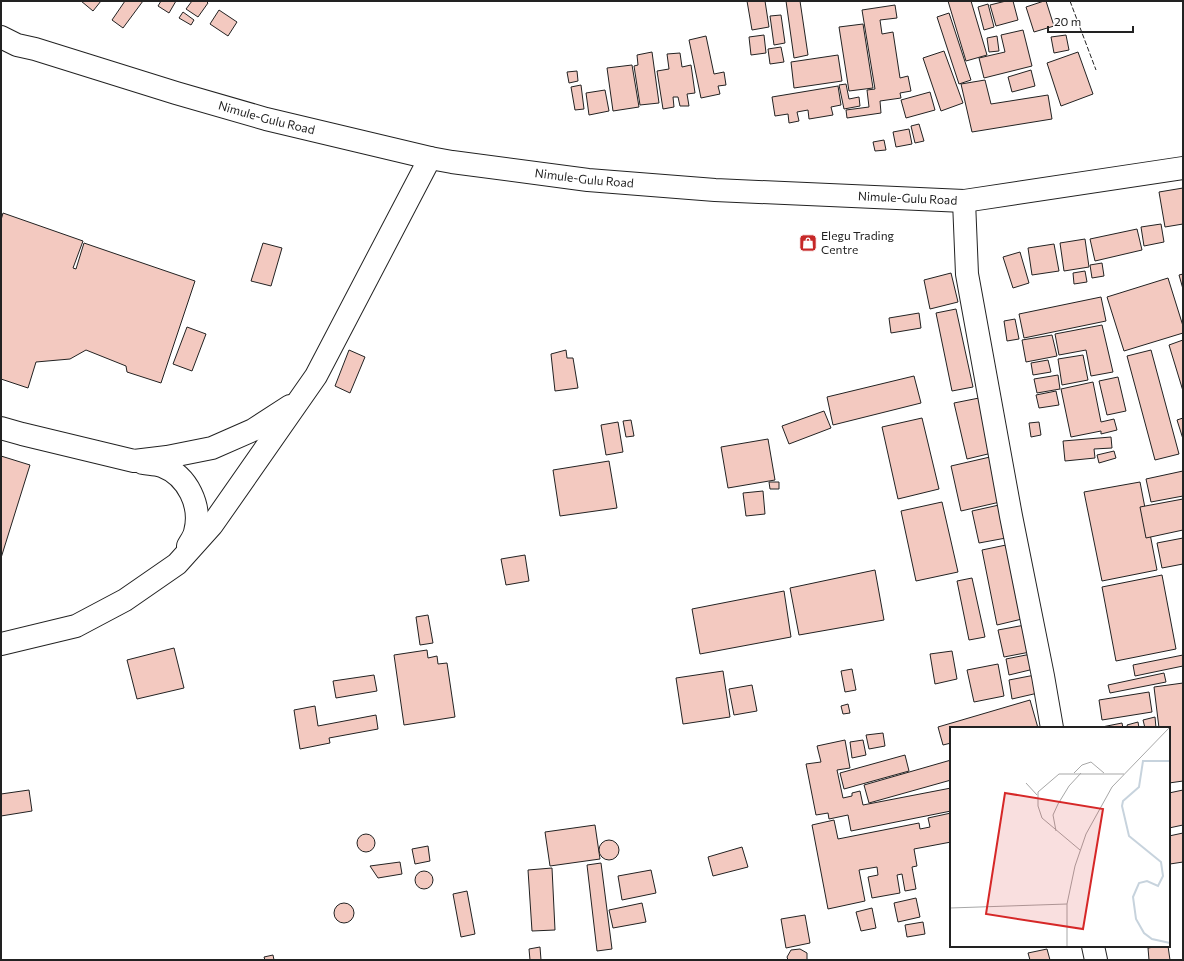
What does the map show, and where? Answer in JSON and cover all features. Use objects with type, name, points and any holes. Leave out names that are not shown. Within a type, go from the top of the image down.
[{"type":"main road","name":"Nimule-Gulu Road","points":[[1,37],[17,45],[35,49],[176,93],[266,119],[430,158],[604,181],[715,190],[964,201],[1183,168]]},
{"type":"main road","points":[[1,644],[76,626],[125,600],[177,564],[212,525],[316,376],[430,158]]},
{"type":"main road","points":[[964,201],[967,274],[1011,516],[1052,727]]},
{"type":"main road","points":[[134,461],[167,457],[212,448],[253,430],[301,398]]},
{"type":"main road","points":[[1,428],[134,461],[162,466],[176,474],[186,485],[194,498],[197,516],[195,534],[177,564]]},
{"type":"main road","points":[[1093,947],[1096,960]]},
{"type":"building","points":[[81,1],[101,1],[93,11]]},
{"type":"building","points":[[125,1],[143,1],[123,28],[112,20]]},
{"type":"building","points":[[161,1],[176,1],[169,13],[158,6]]},
{"type":"building","points":[[192,1],[206,1],[208,3],[198,17],[186,9]]},
{"type":"building","points":[[747,1],[765,1],[769,27],[752,30]]},
{"type":"building","points":[[786,1],[800,1],[808,55],[794,58]]},
{"type":"building","points":[[948,1],[971,1],[987,55],[966,61]]},
{"type":"building","points":[[1013,1],[1018,20],[996,26],[990,5]]},
{"type":"building","points":[[1046,1],[1054,26],[1034,32],[1026,7]]},
{"type":"building","points":[[988,4],[994,27],[984,30],[978,7]]},
{"type":"building","points":[[895,5],[897,18],[880,20],[882,34],[893,32],[900,78],[908,76],[911,91],[900,93],[901,98],[880,101],[881,113],[847,118],[846,110],[869,107],[867,90],[875,89],[862,10]]},
{"type":"building","points":[[219,10],[237,22],[228,36],[210,24]]},
{"type":"building","points":[[183,12],[194,20],[191,25],[179,18]]},
{"type":"building","points":[[949,13],[971,80],[959,84],[937,17]]},
{"type":"building","points":[[781,15],[785,43],[774,45],[770,16]]},
{"type":"building","points":[[863,24],[873,88],[849,91],[839,27]]},
{"type":"building","points":[[1023,30],[1032,66],[984,78],[979,58],[1005,52],[1001,35]]},
{"type":"building","points":[[764,35],[766,53],[751,55],[749,37]]},
{"type":"building","points":[[1066,35],[1069,50],[1054,53],[1051,37]]},
{"type":"building","points":[[706,36],[714,74],[724,72],[726,85],[718,86],[720,94],[701,98],[689,40]]},
{"type":"building","points":[[997,36],[999,51],[989,52],[987,38]]},
{"type":"building","points":[[781,47],[784,62],[770,64],[768,49]]},
{"type":"building","points":[[944,51],[963,103],[941,111],[923,58]]},
{"type":"building","points":[[652,52],[659,103],[640,105],[634,66],[638,65],[637,55]]},
{"type":"building","points":[[1078,52],[1093,94],[1061,106],[1047,63]]},
{"type":"building","points":[[680,53],[682,67],[691,65],[695,93],[687,94],[689,106],[680,106],[678,97],[673,97],[674,107],[663,109],[657,71],[669,69],[667,54]]},
{"type":"building","points":[[838,55],[842,81],[794,88],[791,62]]},
{"type":"building","points":[[632,65],[639,107],[613,111],[607,68]]},
{"type":"building","points":[[1031,70],[1035,86],[1012,92],[1008,77]]},
{"type":"building","points":[[577,71],[578,81],[569,83],[567,72]]},
{"type":"building","points":[[985,80],[991,104],[1048,95],[1052,119],[972,132],[961,84]]},
{"type":"building","points":[[846,84],[849,99],[859,97],[860,106],[844,109],[839,85]]},
{"type":"building","points":[[581,85],[584,109],[575,110],[571,87]]},
{"type":"building","points":[[838,86],[841,105],[831,107],[833,115],[809,119],[808,110],[797,112],[799,121],[789,123],[788,114],[775,116],[772,97]]},
{"type":"building","points":[[605,90],[609,111],[589,115],[586,93]]},
{"type":"building","points":[[930,92],[935,110],[906,118],[901,100]]},
{"type":"building","points":[[919,124],[924,141],[915,143],[911,126]]},
{"type":"building","points":[[909,129],[912,144],[896,147],[893,132]]},
{"type":"building","points":[[884,140],[886,150],[875,151],[873,142]]},
{"type":"building","points":[[1183,188],[1183,224],[1165,227],[1159,192]]},
{"type":"building","points":[[3,213],[83,241],[73,268],[76,269],[84,243],[195,281],[161,383],[127,372],[126,366],[86,350],[70,359],[36,362],[28,388],[1,379],[1,220]]},
{"type":"building","points":[[1161,224],[1164,242],[1144,246],[1141,227]]},
{"type":"building","points":[[1137,229],[1142,250],[1095,261],[1090,239]]},
{"type":"building","points":[[1085,239],[1089,267],[1064,271],[1060,243]]},
{"type":"building","points":[[263,243],[282,248],[271,286],[251,281]]},
{"type":"building","points":[[1054,244],[1059,271],[1032,275],[1028,248]]},
{"type":"building","points":[[1020,252],[1029,283],[1013,288],[1003,257]]},
{"type":"building","points":[[1102,263],[1104,276],[1092,278],[1090,265]]},
{"type":"building","points":[[1085,271],[1087,282],[1074,284],[1073,273]]},
{"type":"building","points":[[951,273],[958,302],[930,309],[924,280]]},
{"type":"building","points":[[1183,274],[1183,289],[1179,275]]},
{"type":"building","points":[[1168,278],[1183,326],[1183,333],[1124,351],[1107,297]]},
{"type":"building","points":[[1101,297],[1106,321],[1024,338],[1019,314]]},
{"type":"building","points":[[956,309],[973,387],[952,391],[936,313]]},
{"type":"building","points":[[919,313],[921,328],[891,333],[889,318]]},
{"type":"building","points":[[1015,319],[1019,339],[1007,341],[1004,321]]},
{"type":"building","points":[[1102,325],[1113,372],[1091,376],[1086,350],[1059,355],[1055,334]]},
{"type":"building","points":[[187,327],[206,334],[192,371],[173,364]]},
{"type":"building","points":[[1052,335],[1057,356],[1026,362],[1022,340]]},
{"type":"building","points":[[1183,340],[1183,391],[1169,345]]},
{"type":"building","points":[[349,350],[365,357],[350,393],[335,386]]},
{"type":"building","points":[[566,350],[567,358],[573,358],[578,388],[555,391],[551,354]]},
{"type":"building","points":[[1151,350],[1179,454],[1155,460],[1127,356]]},
{"type":"building","points":[[1083,355],[1088,380],[1062,385],[1058,359]]},
{"type":"building","points":[[1048,360],[1051,372],[1033,375],[1031,363]]},
{"type":"building","points":[[1058,375],[1060,389],[1037,393],[1034,379]]},
{"type":"building","points":[[914,376],[921,403],[833,425],[827,397]]},
{"type":"building","points":[[1118,377],[1126,411],[1107,415],[1099,381]]},
{"type":"building","points":[[1093,382],[1101,422],[1114,419],[1117,430],[1101,434],[1101,431],[1071,437],[1061,389]]},
{"type":"building","points":[[1056,391],[1059,405],[1039,408],[1036,395]]},
{"type":"building","points":[[979,398],[992,453],[967,459],[954,403]]},
{"type":"building","points":[[824,411],[831,428],[789,444],[782,426]]},
{"type":"building","points":[[922,418],[939,489],[898,499],[882,427]]},
{"type":"building","points":[[1183,418],[1183,439],[1177,420]]},
{"type":"building","points":[[631,420],[634,436],[626,437],[623,421]]},
{"type":"building","points":[[618,422],[623,452],[606,455],[601,425]]},
{"type":"building","points":[[1039,422],[1041,435],[1031,437],[1029,423]]},
{"type":"building","points":[[1111,437],[1112,448],[1094,449],[1095,458],[1065,461],[1063,441]]},
{"type":"building","points":[[768,439],[775,480],[728,488],[721,447]]},
{"type":"building","points":[[1114,451],[1116,458],[1099,463],[1097,455]]},
{"type":"building","points":[[1,456],[30,465],[1,558]]},
{"type":"building","points":[[990,457],[1000,502],[961,511],[951,466]]},
{"type":"building","points":[[609,461],[617,508],[560,516],[553,470]]},
{"type":"building","points":[[1183,471],[1183,496],[1151,502],[1146,479]]},
{"type":"building","points":[[769,482],[779,482],[779,489],[770,489]]},
{"type":"building","points":[[1140,482],[1157,570],[1102,581],[1084,492]]},
{"type":"building","points":[[763,491],[765,514],[746,516],[743,493]]},
{"type":"building","points":[[1183,499],[1183,530],[1146,538],[1140,507]]},
{"type":"building","points":[[942,502],[958,572],[916,581],[901,511]]},
{"type":"building","points":[[999,505],[1006,538],[979,543],[972,511]]},
{"type":"building","points":[[1183,538],[1183,564],[1162,568],[1157,543]]},
{"type":"building","points":[[1006,545],[1022,619],[997,625],[982,550]]},
{"type":"building","points":[[525,555],[529,581],[506,585],[501,559]]},
{"type":"building","points":[[875,570],[884,620],[799,635],[790,588]]},
{"type":"building","points":[[1162,575],[1176,649],[1116,661],[1102,587]]},
{"type":"building","points":[[972,578],[985,637],[969,640],[957,581]]},
{"type":"building","points":[[784,591],[791,637],[700,654],[692,609]]},
{"type":"building","points":[[428,615],[433,643],[420,645],[416,617]]},
{"type":"building","points":[[1025,625],[1030,652],[1004,657],[998,630]]},
{"type":"building","points":[[174,648],[184,688],[137,699],[127,660]]},
{"type":"building","points":[[427,650],[428,658],[437,656],[438,664],[447,663],[455,717],[404,725],[394,655]]},
{"type":"building","points":[[952,651],[957,679],[935,684],[930,654]]},
{"type":"building","points":[[1031,654],[1034,669],[1009,675],[1006,659]]},
{"type":"building","points":[[1183,655],[1183,666],[1135,676],[1133,665]]},
{"type":"building","points":[[998,664],[1004,696],[974,702],[967,670]]},
{"type":"building","points":[[852,669],[856,690],[845,692],[841,671]]},
{"type":"building","points":[[723,671],[730,717],[683,724],[676,678]]},
{"type":"building","points":[[1164,673],[1166,682],[1110,693],[1108,685]]},
{"type":"building","points":[[374,675],[377,691],[336,698],[333,681]]},
{"type":"building","points":[[1035,675],[1038,693],[1012,699],[1009,680]]},
{"type":"building","points":[[1183,683],[1183,781],[1170,783],[1170,727],[1159,727],[1154,687]]},
{"type":"building","points":[[752,685],[757,711],[734,715],[729,689]]},
{"type":"building","points":[[1149,692],[1152,712],[1102,720],[1099,700]]},
{"type":"building","points":[[1030,700],[1038,727],[950,727],[950,743],[943,745],[938,727]]},
{"type":"building","points":[[848,704],[850,713],[843,714],[841,706]]},
{"type":"building","points":[[315,706],[318,726],[376,715],[378,729],[329,738],[330,743],[300,749],[294,710]]},
{"type":"building","points":[[1155,717],[1156,727],[1145,727],[1143,720]]},
{"type":"building","points":[[1138,722],[1139,727],[1128,727],[1127,725]]},
{"type":"building","points":[[1122,723],[1123,727],[1102,727]]},
{"type":"building","points":[[883,733],[885,746],[869,749],[866,735]]},
{"type":"building","points":[[845,740],[850,768],[837,770],[843,798],[852,796],[852,793],[860,791],[863,805],[950,788],[950,811],[851,831],[848,815],[829,819],[828,813],[816,815],[806,764],[821,762],[817,746]]},
{"type":"building","points":[[863,740],[866,755],[852,758],[850,742]]},
{"type":"building","points":[[905,755],[909,771],[844,789],[840,773]]},
{"type":"building","points":[[950,760],[950,780],[869,803],[864,785]]},
{"type":"building","points":[[29,790],[32,811],[1,816],[1,794]]},
{"type":"building","points":[[1183,790],[1183,825],[1170,828],[1170,793]]},
{"type":"building","points":[[950,813],[950,842],[914,849],[917,866],[912,867],[916,889],[905,891],[902,874],[897,875],[900,893],[872,898],[868,877],[878,875],[877,867],[859,870],[865,901],[828,909],[812,825],[834,820],[838,839],[919,823],[920,829],[930,827],[928,818]]},
{"type":"building","points":[[595,825],[600,859],[550,866],[545,832]]},
{"type":"building","points":[[1183,833],[1183,862],[1170,864],[1170,836]]},
{"type":"building","points":[[362,834],[370,834],[375,839],[373,850],[370,852],[362,852],[357,847],[357,839]]},
{"type":"building","points":[[609,840],[616,843],[619,850],[616,857],[609,860],[602,857],[599,850],[602,843]]},
{"type":"building","points":[[428,846],[430,861],[415,864],[412,849]]},
{"type":"building","points":[[742,847],[748,867],[713,876],[708,857]]},
{"type":"building","points":[[400,862],[402,874],[378,878],[370,866]]},
{"type":"building","points":[[601,863],[612,949],[597,951],[587,865]]},
{"type":"building","points":[[552,868],[555,930],[532,931],[528,870]]},
{"type":"building","points":[[651,870],[656,893],[622,900],[618,876]]},
{"type":"building","points":[[424,871],[430,874],[433,880],[430,886],[424,889],[418,886],[415,880],[418,874]]},
{"type":"building","points":[[467,891],[475,934],[461,937],[453,894]]},
{"type":"building","points":[[916,898],[920,917],[898,922],[894,903]]},
{"type":"building","points":[[344,903],[351,906],[354,913],[351,920],[344,923],[337,920],[334,913],[337,906]]},
{"type":"building","points":[[642,903],[646,922],[613,928],[609,910]]},
{"type":"building","points":[[872,908],[876,928],[861,931],[856,912]]},
{"type":"building","points":[[805,915],[810,943],[786,948],[781,919]]},
{"type":"building","points":[[923,922],[925,934],[907,937],[905,925]]},
{"type":"building","points":[[540,947],[541,960],[530,960],[529,949]]},
{"type":"building","points":[[1168,947],[1170,960],[1149,960],[1148,948]]},
{"type":"building","points":[[800,949],[807,953],[807,960],[788,960],[787,957],[791,950]]},
{"type":"building","points":[[1047,949],[1050,960],[1030,960],[1028,953]]},
{"type":"building","points":[[273,955],[274,960],[265,960],[264,957]]},
{"type":"fence","points":[[1070,1],[1096,70]]},
{"type":"place","name":"Elegu Trading Centre","points":[[808,243]]}]
